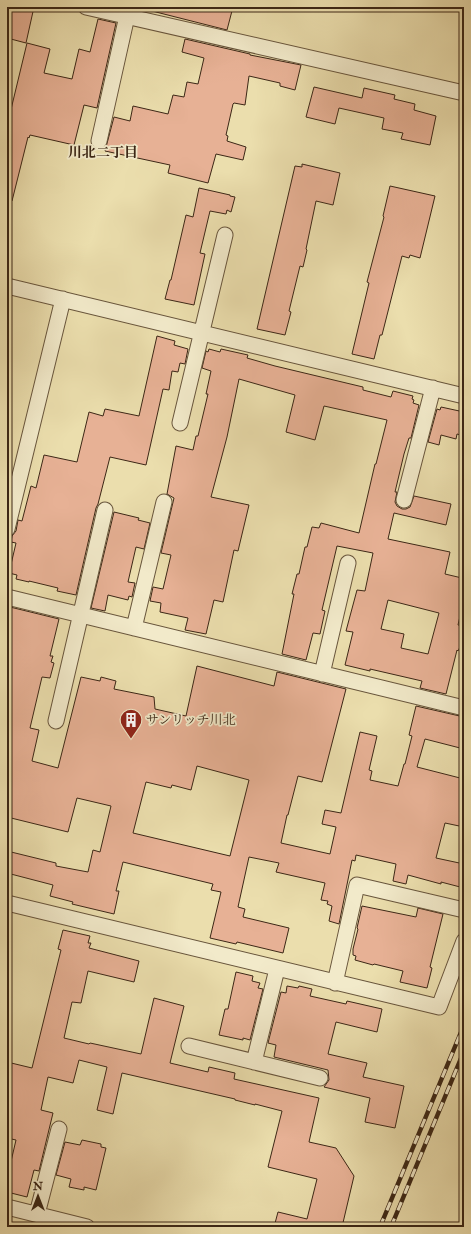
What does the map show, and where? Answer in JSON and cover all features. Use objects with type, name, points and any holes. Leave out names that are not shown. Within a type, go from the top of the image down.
[{"type":"street","points":[[86,7],[464,93]]},
{"type":"street","points":[[99,142],[127,16]]},
{"type":"street","points":[[180,423],[226,235]]},
{"type":"street","points":[[7,286],[464,396]]},
{"type":"street","points":[[7,529],[63,299]]},
{"type":"street","points":[[404,500],[433,388]]},
{"type":"street","points":[[134,628],[164,502]]},
{"type":"street","points":[[56,721],[105,510]]},
{"type":"street","points":[[322,674],[348,563]]},
{"type":"street","points":[[7,597],[464,708]]},
{"type":"street","points":[[335,982],[357,885],[464,910]]},
{"type":"street","points":[[7,903],[439,1007],[464,941]]},
{"type":"street","points":[[254,1062],[277,969]]},
{"type":"street","points":[[189,1046],[320,1078]]},
{"type":"street","points":[[37,1214],[59,1129]]},
{"type":"street","points":[[7,1208],[87,1227]]},
{"type":"building","points":[[7,7],[34,7],[26,43],[7,38]]},
{"type":"building","points":[[153,7],[233,7],[227,30],[152,11]]},
{"type":"building","points":[[98,19],[116,23],[97,108],[84,105],[74,145],[30,135],[29,138],[28,137],[12,201],[7,200],[7,126],[27,43],[50,49],[44,73],[72,79],[79,49],[90,52]]},
{"type":"building","points":[[185,39],[250,55],[301,65],[295,90],[280,86],[280,83],[249,76],[245,105],[233,104],[226,135],[228,136],[227,141],[246,147],[243,160],[216,154],[208,183],[168,173],[170,165],[105,151],[114,117],[130,121],[133,106],[168,114],[173,95],[184,97],[187,82],[198,84],[204,58],[182,52]]},
{"type":"building","points":[[314,87],[362,98],[364,88],[395,95],[394,99],[415,104],[414,110],[436,116],[430,145],[401,139],[403,133],[382,129],[384,118],[339,108],[335,124],[306,117]]},
{"type":"building","points":[[302,164],[340,173],[333,205],[316,201],[307,250],[303,267],[300,266],[285,335],[257,329],[295,166],[302,167]]},
{"type":"building","points":[[390,186],[435,196],[420,258],[410,255],[409,258],[402,256],[382,335],[380,335],[374,359],[352,354],[369,283],[367,282],[384,217]]},
{"type":"building","points":[[199,188],[235,197],[231,212],[227,210],[226,214],[210,211],[200,253],[205,254],[194,305],[165,299],[171,280],[186,215],[193,217]]},
{"type":"building","points":[[157,336],[175,341],[174,345],[188,349],[185,364],[180,363],[178,372],[172,371],[169,390],[163,389],[146,465],[110,457],[96,508],[76,595],[57,591],[58,588],[16,579],[17,575],[9,573],[16,543],[11,542],[12,536],[16,531],[18,520],[22,521],[31,486],[36,488],[44,455],[77,462],[89,412],[103,416],[105,409],[139,416]]},
{"type":"building","points":[[209,349],[220,352],[221,349],[248,355],[247,358],[275,366],[363,387],[363,390],[391,397],[393,391],[413,396],[413,403],[419,405],[411,438],[409,438],[404,454],[395,492],[397,492],[395,502],[397,506],[402,509],[410,507],[414,496],[451,504],[446,525],[394,513],[388,539],[450,552],[445,574],[462,578],[460,587],[464,588],[461,602],[463,603],[458,625],[464,626],[464,648],[460,647],[458,651],[457,650],[446,694],[420,688],[422,681],[345,665],[353,632],[346,631],[357,590],[365,591],[373,553],[337,546],[322,610],[325,611],[320,634],[313,633],[306,660],[282,654],[294,594],[292,594],[312,527],[319,528],[321,523],[359,533],[387,420],[324,406],[315,440],[286,432],[295,395],[239,379],[227,437],[211,497],[249,505],[238,551],[234,550],[223,602],[214,600],[206,634],[185,630],[188,618],[160,612],[161,603],[150,601],[153,587],[163,589],[171,555],[161,553],[174,498],[167,494],[176,446],[193,450],[196,436],[198,436],[208,394],[206,394],[211,371],[202,368],[206,351],[208,352]],"holes":[[[388,600],[439,613],[428,654],[401,648],[404,634],[381,629]]]},
{"type":"building","points":[[441,407],[464,412],[464,436],[457,434],[456,439],[441,435],[439,445],[428,442],[437,409],[440,410]]},
{"type":"building","points":[[114,512],[139,518],[138,520],[150,523],[144,549],[136,547],[128,582],[135,583],[132,597],[129,596],[128,600],[108,595],[105,611],[91,608]]},
{"type":"building","points":[[10,607],[59,619],[50,656],[53,656],[51,662],[54,663],[50,678],[42,677],[30,728],[39,730],[32,761],[58,768],[81,677],[100,681],[101,677],[116,681],[114,689],[154,697],[155,709],[186,716],[197,666],[274,686],[277,672],[346,689],[322,782],[298,776],[281,843],[330,854],[336,827],[322,824],[325,810],[341,813],[360,732],[377,736],[369,770],[372,771],[370,780],[398,786],[412,736],[409,735],[416,706],[464,717],[464,749],[425,739],[417,767],[464,779],[464,827],[445,823],[436,858],[464,864],[464,888],[441,882],[441,884],[408,875],[406,884],[393,881],[396,864],[356,855],[355,861],[352,860],[339,924],[329,921],[332,906],[327,904],[328,901],[321,900],[325,883],[276,872],[279,863],[249,857],[238,907],[245,909],[243,917],[289,928],[283,953],[237,942],[236,944],[210,938],[221,892],[211,890],[213,884],[123,862],[116,891],[119,891],[114,914],[72,904],[73,902],[50,896],[53,885],[7,873],[7,851],[56,863],[56,866],[88,872],[93,850],[100,852],[111,806],[77,798],[68,832],[7,817],[7,621]],"holes":[[[197,766],[249,780],[230,856],[133,833],[146,782],[171,788],[172,785],[191,790]]]},
{"type":"building","points":[[362,906],[416,917],[418,908],[443,914],[430,967],[432,968],[427,988],[400,982],[403,971],[355,960],[356,956],[353,955],[353,949]]},
{"type":"building","points":[[63,930],[90,936],[88,943],[91,943],[89,948],[139,961],[134,982],[88,971],[81,1003],[72,1002],[64,1038],[141,1054],[154,998],[184,1006],[170,1063],[208,1072],[209,1067],[235,1073],[234,1079],[319,1098],[309,1142],[336,1148],[354,1176],[342,1227],[274,1227],[278,1212],[307,1219],[317,1179],[268,1167],[282,1111],[122,1073],[113,1114],[97,1110],[107,1067],[79,1060],[73,1083],[48,1077],[41,1110],[53,1113],[39,1171],[34,1170],[27,1197],[7,1192],[7,1170],[9,1170],[16,1140],[7,1138],[7,1062],[32,1068],[61,950],[58,949]]},
{"type":"building","points":[[236,972],[253,976],[252,981],[260,983],[258,988],[263,989],[250,1040],[219,1035],[225,1009],[228,1009]]},
{"type":"building","points":[[287,986],[298,988],[299,986],[312,989],[310,996],[346,1004],[347,1001],[382,1009],[377,1032],[336,1022],[328,1054],[367,1063],[363,1077],[404,1086],[395,1128],[365,1122],[370,1098],[324,1087],[329,1080],[328,1070],[274,1057],[276,1045],[268,1043],[281,992],[286,993]]},
{"type":"building","points":[[82,1140],[101,1144],[101,1147],[106,1148],[96,1190],[84,1187],[84,1190],[69,1187],[71,1179],[56,1175],[65,1142],[80,1145]]},
{"type":"railway","points":[[380,1227],[464,1025]]},
{"type":"railway","points":[[391,1227],[464,1051]]},
{"type":"place","name":"サンリッチ川北","points":[[131,740]]},
{"type":"district","name":"川北二丁目","points":[[103,152]]}]
